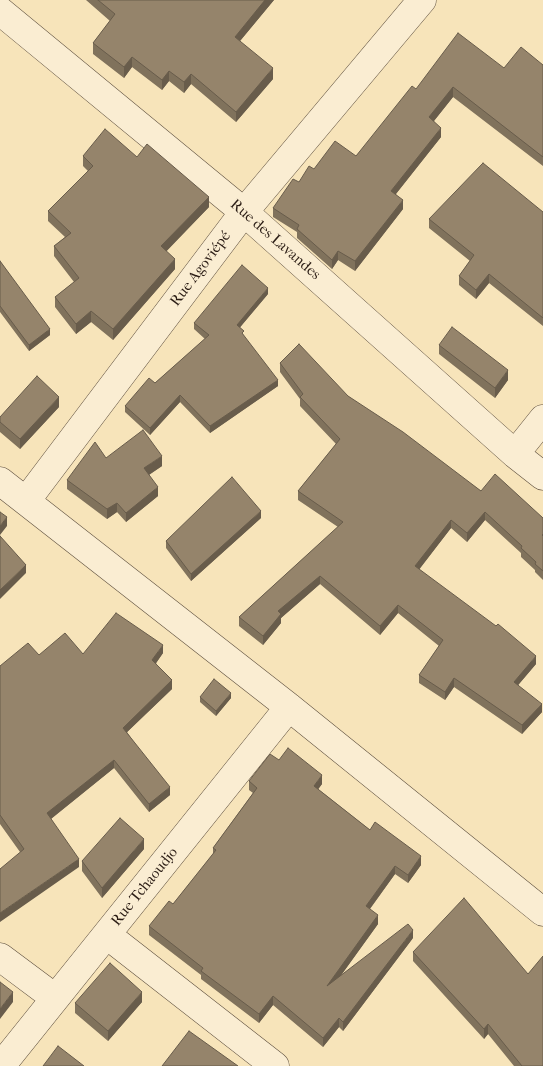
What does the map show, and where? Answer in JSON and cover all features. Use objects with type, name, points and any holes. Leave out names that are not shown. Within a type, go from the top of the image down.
[{"type":"street","name":"Rue Agoviépé","points":[[26,500],[244,212],[415,2]]},
{"type":"street","name":"Rue des Lavandes","points":[[0,11],[244,212],[515,454],[543,476]]},
{"type":"street","points":[[515,454],[543,419]]},
{"type":"street","points":[[0,481],[289,707],[543,912]]},
{"type":"street","name":"Rue Tchaoudjo","points":[[0,1066],[289,707]]},
{"type":"street","points":[[107,935],[275,1066]]},
{"type":"street","points":[[0,957],[55,998]]},
{"type":"building","points":[[98,0],[265,0],[235,37],[273,68],[236,112],[191,74],[184,82],[169,71],[162,80],[132,57],[124,67],[93,43],[115,14]]},
{"type":"building","points":[[458,33],[504,68],[521,47],[543,65],[543,157],[453,87],[429,117],[441,128],[391,191],[403,200],[355,261],[338,251],[332,260],[297,229],[299,225],[273,208],[293,179],[299,182],[309,166],[314,169],[335,141],[356,156],[412,86],[416,89]]},
{"type":"building","points":[[105,129],[137,157],[147,144],[209,197],[161,246],[175,259],[113,329],[91,311],[76,324],[55,297],[79,278],[54,246],[71,233],[48,211],[93,166],[83,156]]},
{"type":"building","points":[[483,163],[543,212],[543,318],[489,274],[476,290],[459,276],[474,255],[429,219]]},
{"type":"building","points":[[0,261],[50,329],[29,345],[0,306]]},
{"type":"building","points":[[242,265],[268,288],[237,325],[244,331],[242,333],[278,380],[210,426],[180,395],[150,428],[125,406],[149,378],[155,383],[209,335],[194,323]]},
{"type":"building","points":[[452,327],[508,370],[495,388],[439,345]]},
{"type":"building","points":[[299,344],[348,396],[403,432],[481,491],[495,474],[543,518],[543,571],[521,548],[522,546],[485,512],[467,533],[451,520],[415,566],[496,626],[498,624],[536,656],[514,682],[542,704],[522,725],[454,678],[445,692],[419,675],[443,640],[398,605],[380,626],[320,576],[278,611],[281,614],[263,636],[239,617],[343,522],[298,491],[340,439],[300,397],[303,394],[280,363]]},
{"type":"building","points":[[37,376],[59,397],[20,439],[0,422],[0,417]]},
{"type":"building","points":[[143,430],[162,456],[144,468],[158,487],[126,513],[117,503],[107,509],[67,480],[95,442],[106,458]]},
{"type":"building","points":[[232,477],[261,511],[191,574],[166,541]]},
{"type":"building","points":[[0,512],[7,517],[0,526]]},
{"type":"building","points":[[0,536],[26,565],[0,590]]},
{"type":"building","points":[[116,613],[163,645],[152,660],[172,680],[123,728],[170,787],[149,804],[114,760],[47,813],[79,859],[0,913],[0,869],[24,849],[0,815],[0,666],[28,643],[39,655],[65,633],[83,654]]},
{"type":"building","points":[[214,679],[231,693],[216,711],[200,697]]},
{"type":"building","points":[[288,748],[322,775],[314,786],[370,830],[375,822],[421,856],[408,875],[395,866],[366,906],[378,915],[327,986],[408,924],[413,930],[343,1022],[339,1018],[323,1038],[273,996],[259,1014],[201,971],[203,968],[149,926],[169,901],[173,904],[216,850],[213,848],[257,788],[249,781],[270,754],[279,760]]},
{"type":"building","points":[[120,818],[144,839],[102,888],[82,861]]},
{"type":"building","points":[[464,898],[528,974],[543,956],[543,1066],[522,1066],[488,1024],[484,1029],[413,952]]},
{"type":"building","points":[[110,963],[142,992],[108,1031],[75,1003]]},
{"type":"building","points":[[0,982],[13,992],[0,1009]]},
{"type":"building","points":[[189,1031],[238,1066],[162,1066]]},
{"type":"building","points":[[58,1046],[84,1066],[43,1066]]}]
